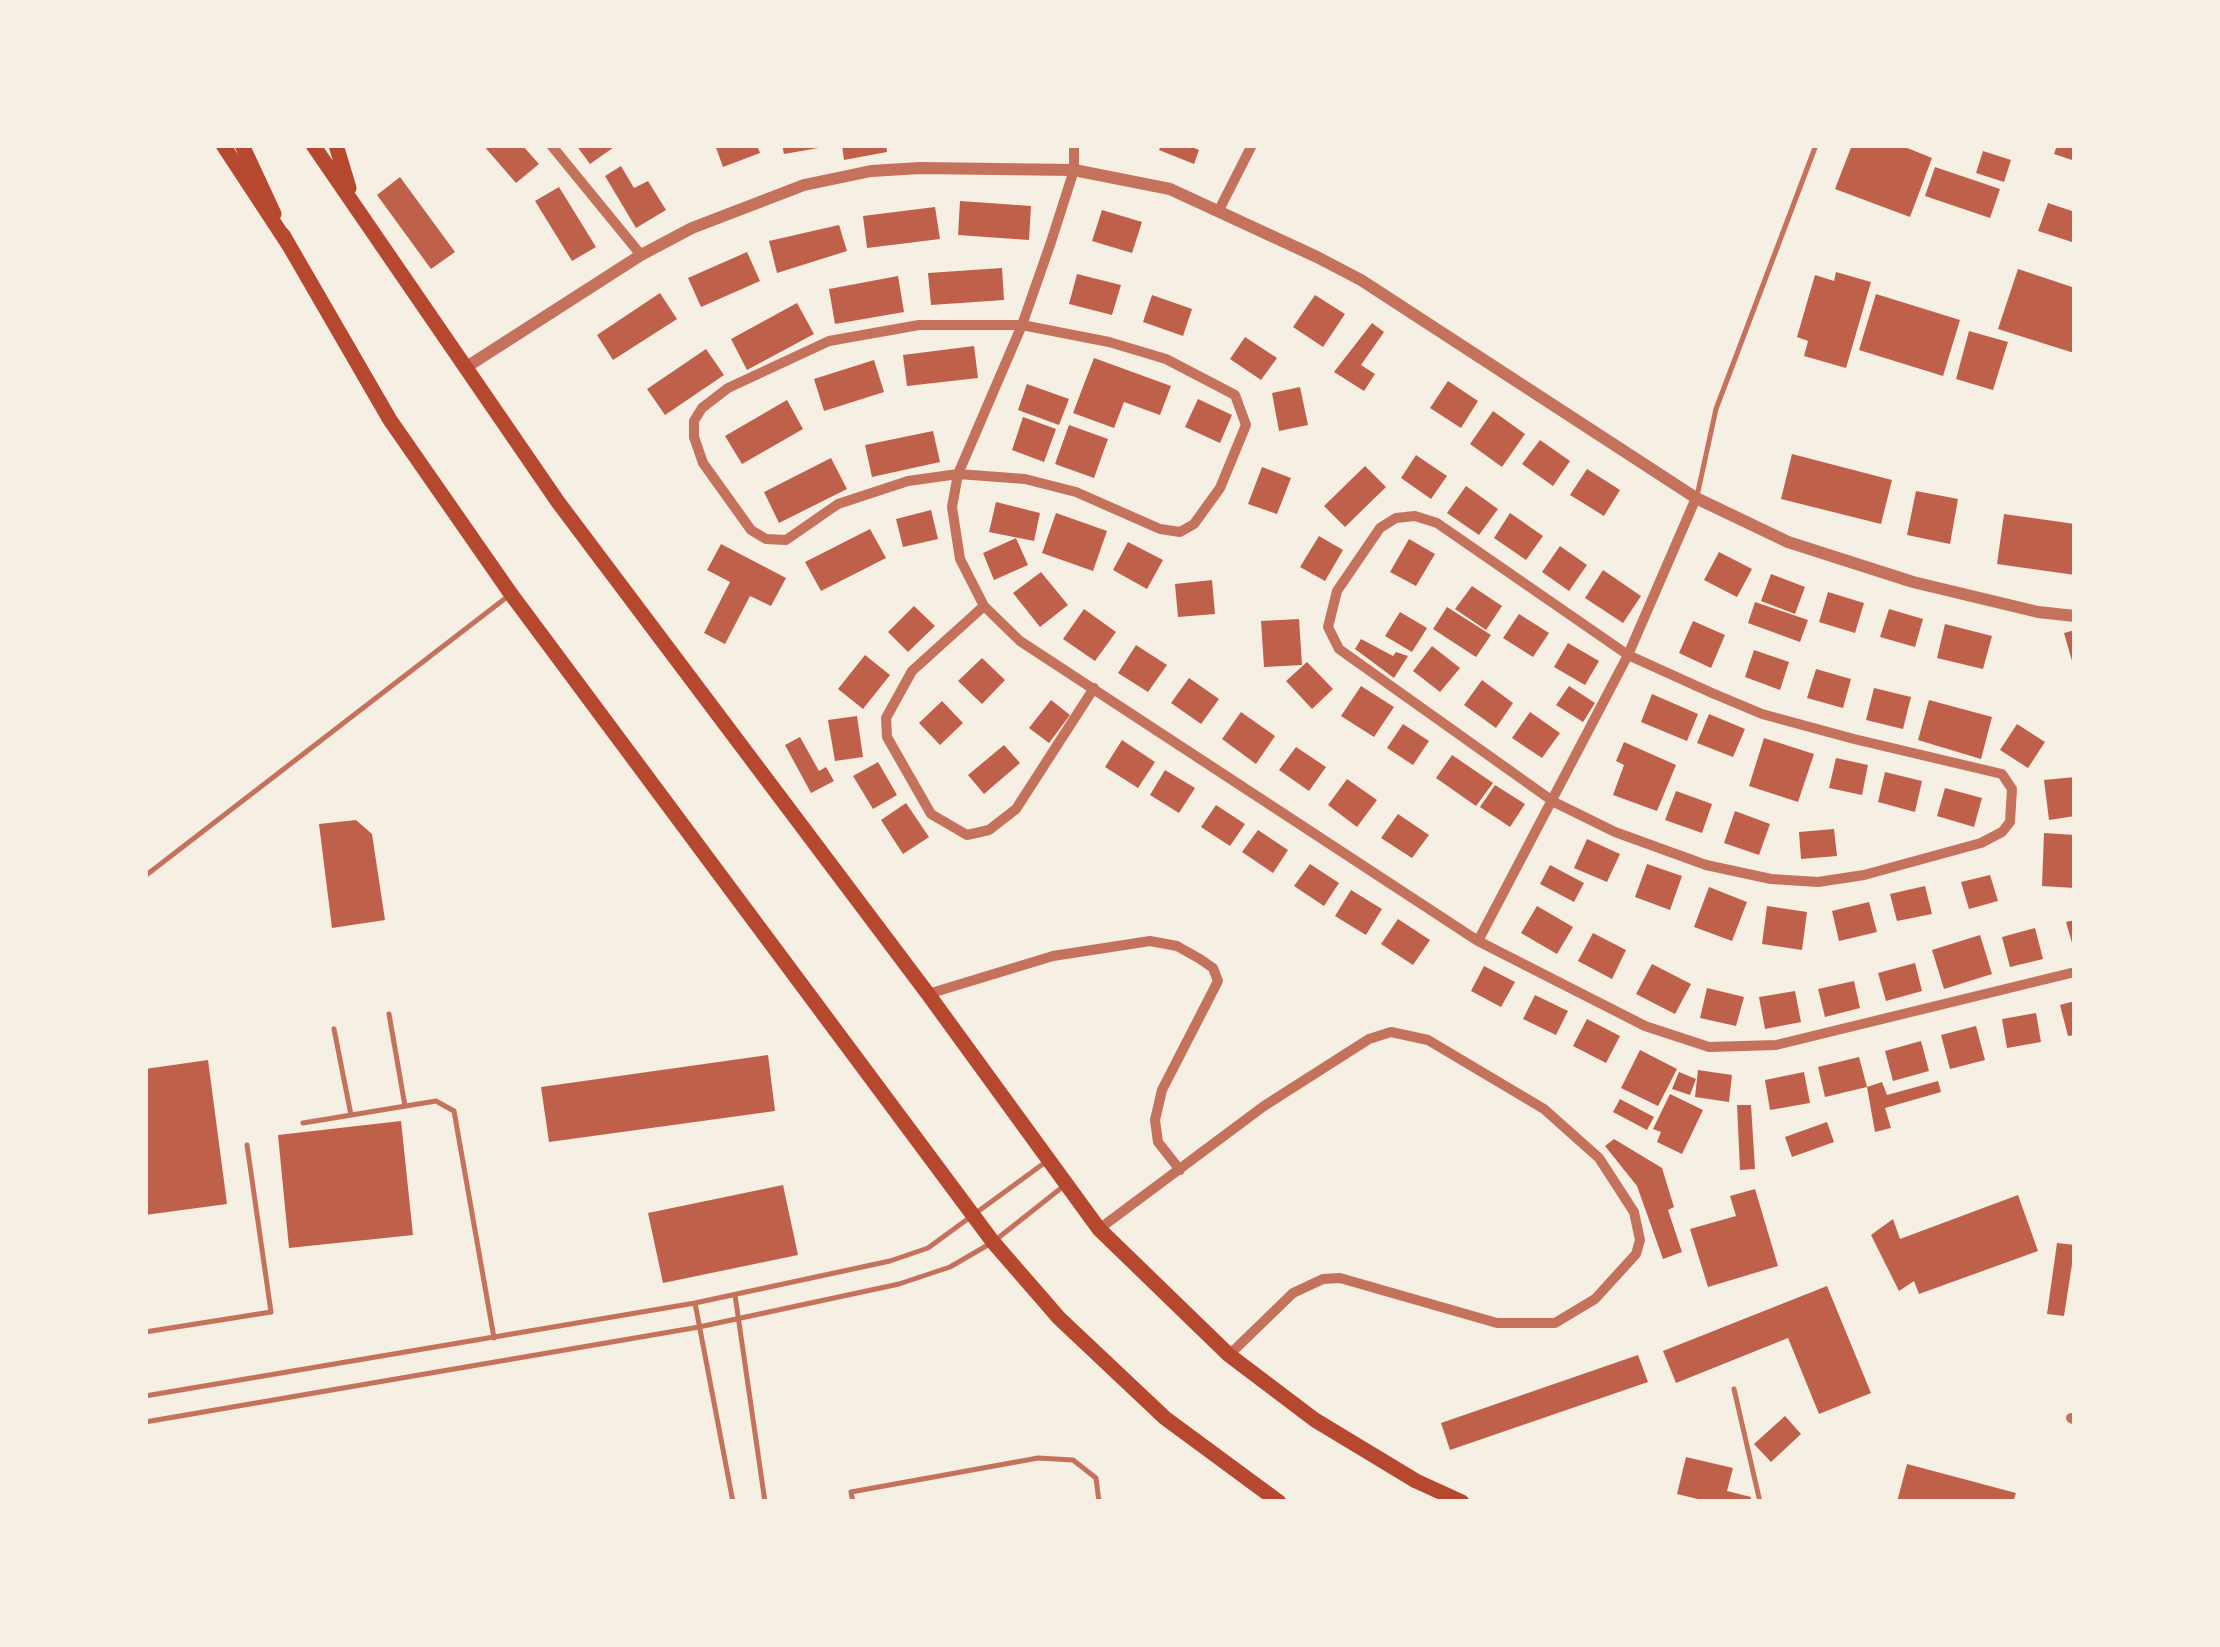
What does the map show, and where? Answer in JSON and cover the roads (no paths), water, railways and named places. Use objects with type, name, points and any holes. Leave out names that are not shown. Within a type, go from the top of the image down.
[{"type":"main road","points":[[223,145],[288,244],[390,420],[511,594],[993,1242],[1059,1318],[1165,1418],[1279,1502]]},
{"type":"main road","points":[[242,145],[288,244]]},
{"type":"main road","points":[[313,145],[558,502],[928,994],[1099,1229],[1229,1354],[1315,1420],[1416,1481],[1462,1502]]},
{"type":"main road","points":[[336,145],[355,206]]},
{"type":"street","points":[[551,145],[640,255]]},
{"type":"street","points":[[1074,145],[1074,170],[1022,325],[958,474],[952,507],[960,560],[984,606],[1020,641],[1478,941],[1645,1026],[1709,1047],[1776,1045],[2075,972]]},
{"type":"street","points":[[1220,210],[1252,145]]},
{"type":"street","points":[[468,366],[640,255],[745,206],[804,185],[872,171],[962,166],[1074,170],[1170,189],[1361,280],[1696,498],[1788,542],[1913,582],[2038,612],[2075,616]]},
{"type":"street","points":[[920,325],[1022,325],[1109,342],[1166,359],[1235,395],[1246,426],[1226,472],[1194,524],[1180,532],[1026,478],[958,474],[878,490],[838,504],[786,540],[766,540],[731,507],[703,463],[694,421],[702,408],[728,388],[830,341],[920,325]]},
{"type":"street","points":[[1478,941],[1628,655],[1696,498]]},
{"type":"street","points":[[1414,516],[1437,523],[1628,655],[1762,714],[2002,774],[2012,788],[2010,822],[2002,832],[1981,843],[1864,875],[1818,882],[1771,879],[1706,865],[1615,832],[1554,802],[1338,650],[1328,627],[1337,591],[1380,528],[1396,518],[1414,516]]},
{"type":"street","points":[[984,606],[912,671],[886,718],[887,737],[931,814],[967,835],[989,830],[1016,809],[1094,688]]},
{"type":"street","points":[[928,994],[1052,956],[1150,940],[1177,946],[1200,958],[1213,968],[1218,981],[1162,1090],[1155,1120],[1158,1142],[1180,1170]]},
{"type":"street","points":[[1099,1229],[1264,1106],[1340,1056],[1390,1032],[1413,1034],[1544,1109],[1599,1158],[1634,1212],[1640,1240],[1636,1254],[1595,1299],[1555,1323],[1496,1322],[1340,1278],[1323,1279],[1293,1293],[1229,1354]]},
{"type":"lane","points":[[1696,498],[1716,409],[1816,145]]},
{"type":"lane","points":[[145,876],[511,594]]},
{"type":"lane","points":[[389,1014],[405,1106]]},
{"type":"lane","points":[[334,1029],[351,1115]]},
{"type":"lane","points":[[303,1123],[436,1101],[454,1110],[494,1338]]},
{"type":"lane","points":[[145,1332],[271,1312],[248,1145]]},
{"type":"lane","points":[[145,1396],[695,1304],[890,1261],[928,1248],[1049,1160]]},
{"type":"lane","points":[[145,1422],[699,1326],[899,1284],[950,1267],[993,1242],[1067,1184]]},
{"type":"lane","points":[[735,1296],[765,1502]]},
{"type":"lane","points":[[695,1304],[732,1502]]},
{"type":"lane","points":[[1734,1390],[1760,1502]]},
{"type":"lane","points":[[853,1502],[851,1492],[1038,1458],[1073,1460],[1096,1478],[1099,1502]]}]
